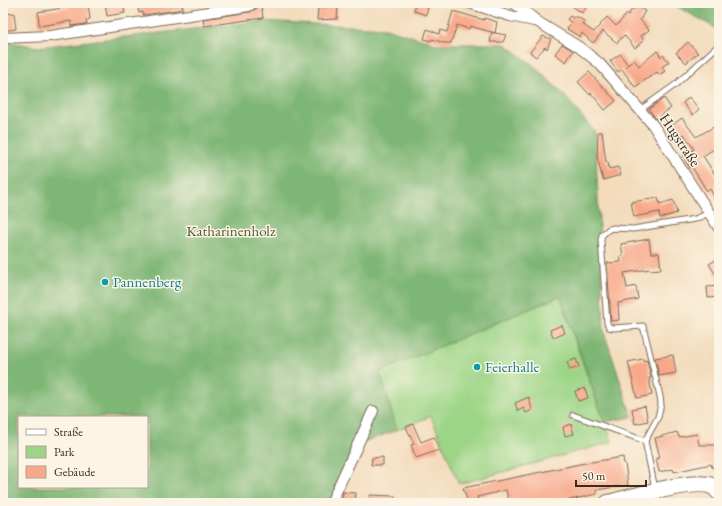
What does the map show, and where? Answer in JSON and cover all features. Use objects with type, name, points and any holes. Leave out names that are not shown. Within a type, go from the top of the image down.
[{"type":"main road","points":[[608,503],[685,485],[715,489]]},
{"type":"street","points":[[3,38],[50,36],[249,6],[253,3]]},
{"type":"street","name":"Hugstraße","points":[[469,3],[510,16],[538,22]]},
{"type":"street","name":"Hugstraße","points":[[514,3],[538,22],[558,33],[594,58],[653,125],[719,228]]},
{"type":"street","points":[[331,503],[372,410]]},
{"type":"lane","name":"Hugstraße","points":[[640,110],[675,85],[719,45]]},
{"type":"lane","points":[[656,491],[645,441],[660,410],[660,396],[643,326],[613,328],[609,327],[607,323],[601,240],[602,235],[609,229],[633,229],[695,219],[709,212]]},
{"type":"lane","points":[[573,415],[645,441]]},
{"type":"green space","points":[[671,3],[719,3],[719,30]]},
{"type":"green space","name":"Katharinenholz","points":[[263,21],[386,28],[436,44],[505,44],[533,65],[563,94],[595,132],[604,332],[632,417],[604,422],[560,296],[380,372],[397,430],[361,443],[334,503],[3,503],[3,41],[38,47]]},
{"type":"green space","points":[[560,296],[612,442],[459,484],[431,416],[397,430],[379,372]]},
{"type":"building","points":[[105,3],[123,3],[125,13],[107,16]]},
{"type":"building","points":[[137,3],[182,3],[183,9],[143,15],[143,12],[139,13]]},
{"type":"building","points":[[259,3],[261,3],[263,18],[204,26],[203,19],[250,12],[257,8]]},
{"type":"building","points":[[327,3],[334,3],[333,7],[338,7],[337,19],[317,20],[318,7],[326,7]]},
{"type":"building","points":[[416,3],[429,3],[426,15],[414,11]]},
{"type":"building","points":[[568,3],[590,3],[582,13]]},
{"type":"building","points":[[88,4],[90,19],[86,20],[87,24],[71,26],[71,21],[39,26],[38,12]]},
{"type":"building","points":[[637,6],[645,11],[640,20],[649,30],[641,36],[644,40],[635,48],[624,35],[617,43],[603,31],[593,43],[582,33],[580,37],[567,29],[571,23],[567,19],[570,16],[574,18],[576,16],[584,21],[582,24],[594,32],[607,17],[616,26],[633,8],[635,9]]},
{"type":"building","points":[[453,11],[484,20],[484,18],[497,22],[495,33],[506,35],[503,42],[490,42],[492,32],[470,26],[469,29],[457,25],[451,43],[424,39],[427,29],[439,34],[440,30],[447,32]]},
{"type":"building","points":[[14,13],[16,29],[3,31],[3,14]]},
{"type":"building","points":[[543,36],[551,39],[547,49],[545,47],[536,57],[530,52]]},
{"type":"building","points":[[688,42],[698,53],[686,63],[676,53]]},
{"type":"building","points":[[562,44],[573,51],[566,62],[555,54]]},
{"type":"building","points":[[657,51],[661,57],[663,55],[669,62],[662,67],[665,71],[659,75],[657,72],[635,87],[622,69],[618,72],[610,61],[620,54],[628,65],[634,60],[639,66]]},
{"type":"building","points":[[589,72],[616,101],[605,110],[591,93],[590,95],[578,82]]},
{"type":"building","points":[[689,97],[699,109],[693,115],[683,103]]},
{"type":"building","points":[[664,98],[671,108],[656,119],[649,109]]},
{"type":"building","points":[[682,118],[696,137],[719,124],[719,146],[703,156],[719,181],[719,205],[710,189],[707,191],[692,167],[690,168],[683,156],[694,149],[684,134],[679,138],[671,126]]},
{"type":"building","points":[[598,132],[602,132],[606,162],[608,162],[609,169],[618,167],[621,175],[603,180],[597,157]]},
{"type":"building","points":[[658,198],[660,204],[673,200],[677,213],[660,218],[659,212],[634,217],[631,202]]},
{"type":"building","points":[[649,239],[651,253],[659,253],[661,269],[624,273],[627,288],[636,286],[638,299],[618,303],[619,320],[611,321],[607,263],[621,262],[620,256],[623,255],[621,244]]},
{"type":"building","points":[[719,258],[719,280],[709,264]]},
{"type":"building","points":[[719,286],[719,297],[708,298],[707,287]]},
{"type":"building","points":[[562,325],[565,333],[554,338],[550,330]]},
{"type":"building","points":[[673,355],[676,373],[659,376],[655,358]]},
{"type":"building","points":[[576,359],[579,367],[570,370],[567,362]]},
{"type":"building","points":[[643,359],[644,361],[647,360],[651,378],[649,378],[652,395],[637,398],[628,362]]},
{"type":"building","points":[[585,388],[588,398],[578,401],[575,391]]},
{"type":"building","points":[[529,397],[532,410],[526,413],[524,408],[518,411],[515,403]]},
{"type":"building","points":[[645,406],[648,421],[635,424],[632,409]]},
{"type":"building","points":[[413,424],[421,442],[434,437],[439,450],[416,458],[411,445],[414,444],[406,427]]},
{"type":"building","points":[[571,424],[574,434],[565,436],[563,427]]},
{"type":"building","points":[[677,432],[679,437],[697,434],[699,445],[719,445],[719,467],[712,468],[711,464],[674,472],[673,469],[659,472],[656,458],[660,458],[655,438]]},
{"type":"building","points":[[383,457],[383,465],[371,465],[372,458]]},
{"type":"building","points":[[623,457],[628,485],[596,490],[597,494],[556,503],[509,503],[506,490],[477,497],[479,503],[468,503],[463,488],[585,463]]},
{"type":"building","points":[[343,492],[356,493],[355,503],[342,503]]},
{"type":"building","points":[[370,495],[395,496],[395,503],[370,503]]},
{"type":"place","name":"Pannenberg","points":[[105,282]]},
{"type":"place","name":"Feierhalle","points":[[477,367]]}]
